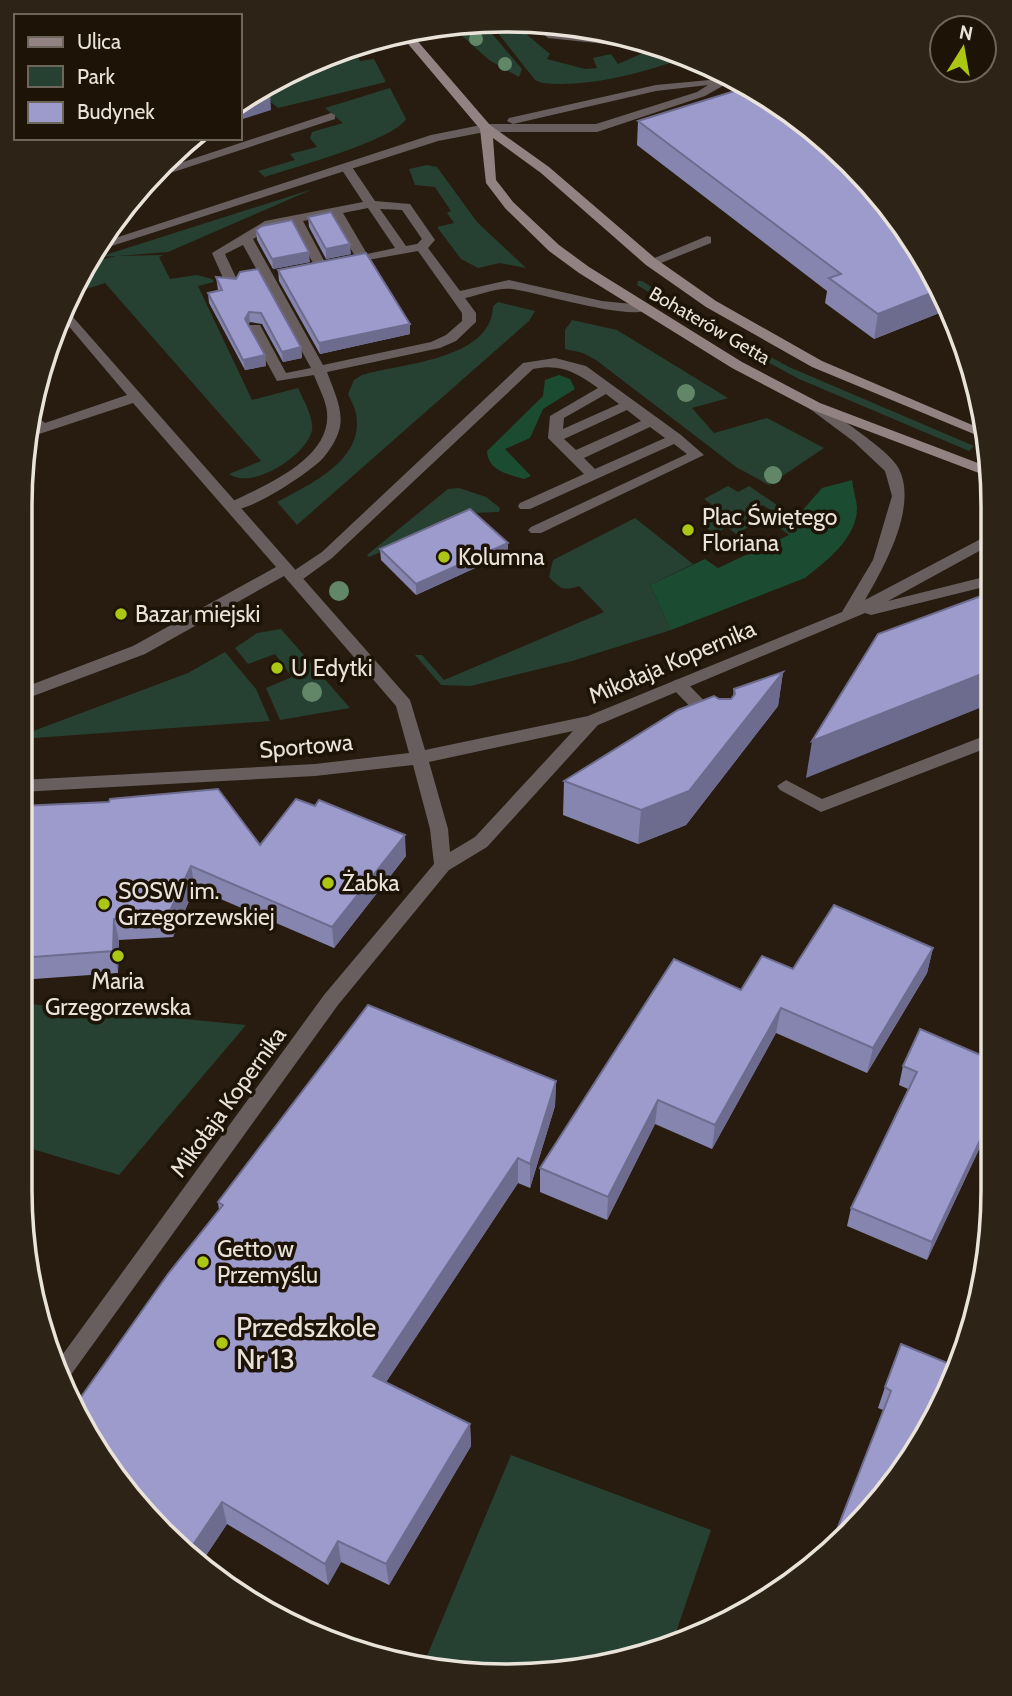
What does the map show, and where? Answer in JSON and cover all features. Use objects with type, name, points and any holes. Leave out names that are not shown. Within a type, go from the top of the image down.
[{"type":"main road","name":"Bohaterów Getta","points":[[412,41],[486,128],[545,170],[651,262],[711,304],[817,364],[974,430]]},
{"type":"main road","name":"Bohaterów Getta","points":[[486,128],[490,180],[509,205],[554,248],[642,309],[737,365],[815,406],[978,469]]},
{"type":"street","points":[[547,34],[588,39]]},
{"type":"street","points":[[110,244],[435,138],[656,88],[716,80]]},
{"type":"street","points":[[486,128],[597,128],[701,94],[721,83]]},
{"type":"street","points":[[169,171],[331,117]]},
{"type":"street","points":[[346,167],[402,250]]},
{"type":"street","points":[[232,284],[218,253],[270,224],[371,204],[406,206],[429,240],[421,247],[315,268],[296,219]]},
{"type":"street","points":[[335,211],[363,258]]},
{"type":"street","points":[[232,507],[285,481],[315,458],[331,435],[334,412],[318,370],[274,276],[246,238]]},
{"type":"street","points":[[651,262],[707,240]]},
{"type":"street","points":[[255,328],[282,378],[435,345],[452,338],[469,322],[469,313],[421,247]]},
{"type":"street","points":[[457,296],[509,284],[602,305],[642,309]]},
{"type":"street","points":[[70,319],[404,704],[439,829],[443,865]]},
{"type":"street","points":[[32,690],[139,650],[327,555],[528,366],[543,362],[564,362],[581,369],[697,455],[536,530]]},
{"type":"street","points":[[594,476],[555,438],[557,416],[608,388]]},
{"type":"street","points":[[38,431],[136,397]]},
{"type":"street","points":[[555,438],[629,404]]},
{"type":"street","points":[[815,406],[858,438],[892,469],[899,496],[881,560],[847,616]]},
{"type":"street","points":[[573,457],[652,421]]},
{"type":"street","points":[[526,506],[676,438]]},
{"type":"street","name":"Mikołaja Kopernika","points":[[66,1367],[331,1000],[443,865],[481,842],[592,721],[847,616],[981,544]]},
{"type":"street","name":"Mikołaja Kopernika","points":[[847,616],[981,583]]},
{"type":"street","points":[[678,685],[721,727]]},
{"type":"street","name":"Sportowa","points":[[32,785],[315,770],[418,758],[592,721]]},
{"type":"street","points":[[786,786],[821,806],[981,743]]},
{"type":"green space","points":[[491,32],[522,69],[519,77],[489,60],[460,34]]},
{"type":"green space","points":[[497,32],[524,33],[550,54],[547,59],[585,69],[597,68],[593,58],[611,54],[618,64],[644,53],[672,62],[599,81],[561,84],[535,80]]},
{"type":"green space","points":[[357,56],[360,61],[374,59],[386,82],[278,108],[265,97],[296,80]]},
{"type":"green space","points":[[390,88],[406,119],[398,127],[363,144],[297,167],[265,177],[258,171],[295,160],[290,154],[317,147],[310,138],[312,132],[343,123],[325,108]]},
{"type":"green space","points":[[427,165],[437,167],[477,222],[526,268],[500,263],[478,268],[461,259],[437,227],[454,223],[447,213],[451,211],[435,187],[415,185],[409,169]]},
{"type":"green space","points":[[313,189],[168,252],[117,256],[163,255],[159,257],[170,279],[197,275],[212,279],[214,282],[198,286],[252,400],[298,388],[308,409],[312,430],[301,449],[265,474],[239,478],[229,474],[261,461],[105,283],[83,290],[100,260],[116,256],[103,256]]},
{"type":"green space","points":[[638,281],[789,367],[974,446],[969,451],[799,379],[723,338],[637,285]]},
{"type":"green space","points":[[498,302],[535,311],[529,321],[297,525],[277,502],[332,469],[352,445],[357,430],[356,414],[348,394],[354,380],[362,375],[421,362],[462,348],[478,338],[489,324],[493,306]]},
{"type":"green space","points":[[572,320],[617,330],[728,398],[692,408],[714,433],[767,418],[824,448],[769,485],[736,467],[596,360],[583,353],[565,349],[565,330]]},
{"type":"green space","points":[[559,375],[570,379],[575,389],[543,409],[530,438],[505,449],[531,476],[524,479],[500,471],[491,463],[487,451],[543,396],[545,380]]},
{"type":"green space","points":[[852,480],[857,507],[856,518],[847,538],[822,564],[805,578],[671,630],[650,585],[705,559],[718,568],[789,535],[796,518],[822,488]]},
{"type":"green space","points":[[728,486],[738,492],[749,486],[796,518],[789,535],[777,526],[786,521],[763,505],[758,508],[769,516],[736,534],[727,527],[715,534],[701,524],[711,518],[701,510],[711,504],[704,499]]},
{"type":"green space","points":[[459,488],[486,497],[500,508],[499,512],[471,513],[369,557],[367,555],[448,489]]},
{"type":"green space","points":[[635,518],[693,564],[650,585],[671,630],[572,661],[471,686],[441,685],[415,655],[422,655],[444,680],[604,612],[579,586],[562,588],[549,577],[553,560]]},
{"type":"green space","points":[[281,629],[350,708],[280,720],[266,688],[292,677],[275,654],[248,664],[235,648],[257,633]]},
{"type":"green space","points":[[225,652],[256,689],[270,721],[32,738],[32,732],[188,673]]},
{"type":"green space","points":[[32,1004],[246,1025],[119,1175],[32,1149]]},
{"type":"green space","points":[[511,1455],[711,1530],[676,1633],[629,1648],[568,1660],[506,1664],[426,1657]]},
{"type":"building","points":[[735,91],[743,95],[770,111],[842,170],[901,242],[931,293],[878,314],[829,278],[841,274],[638,121]]},
{"type":"building","points":[[331,212],[350,244],[326,249],[308,217]]},
{"type":"building","points":[[292,220],[309,252],[272,259],[256,230],[262,226]]},
{"type":"building","points":[[366,253],[410,324],[319,343],[278,270]]},
{"type":"building","points":[[258,269],[301,347],[282,352],[261,313],[249,312],[245,319],[265,355],[243,360],[208,293],[222,290],[216,277],[236,279],[240,272]]},
{"type":"building","name":"Kolumna","points":[[470,509],[508,543],[416,584],[380,549]]},
{"type":"building","points":[[981,596],[981,674],[812,741],[878,634]]},
{"type":"building","points":[[783,672],[689,791],[641,810],[564,781],[678,710],[714,696],[731,699],[735,694],[734,689]]},
{"type":"building","points":[[218,789],[260,845],[296,799],[315,806],[319,800],[405,835],[332,927],[191,866],[168,915],[114,919],[113,951],[32,957],[32,805],[109,802],[110,799]]},
{"type":"building","points":[[834,905],[933,948],[873,1048],[781,1008],[715,1125],[658,1100],[608,1197],[540,1168],[674,959],[741,990],[762,956],[793,969]]},
{"type":"building","points":[[368,1005],[556,1081],[530,1164],[518,1158],[373,1376],[470,1424],[386,1564],[338,1541],[325,1564],[222,1502],[192,1546],[170,1526],[130,1479],[111,1454],[80,1400],[168,1274],[223,1205],[218,1202]]},
{"type":"building","points":[[920,1029],[981,1055],[981,1138],[932,1242],[851,1208],[917,1072],[903,1066]]},
{"type":"building","points":[[901,1344],[947,1363],[932,1400],[901,1454],[863,1503],[836,1531],[891,1391],[885,1387]]},
{"type":"place","name":"Plac Świętego Floriana","points":[[688,530]]},
{"type":"place","name":"Kolumna","points":[[444,557]]},
{"type":"place","name":"Bazar miejski","points":[[121,614]]},
{"type":"place","name":"U Edytki","points":[[277,668]]},
{"type":"place","name":"Żabka","points":[[328,883]]},
{"type":"place","name":"SOSW im. Grzegorzewskiej","points":[[104,904]]},
{"type":"place","name":"Maria Grzegorzewska","points":[[118,956]]},
{"type":"place","name":"Getto w Przemyślu","points":[[203,1262]]},
{"type":"place","name":"Przedszkole Nr 13","points":[[222,1343]]}]
